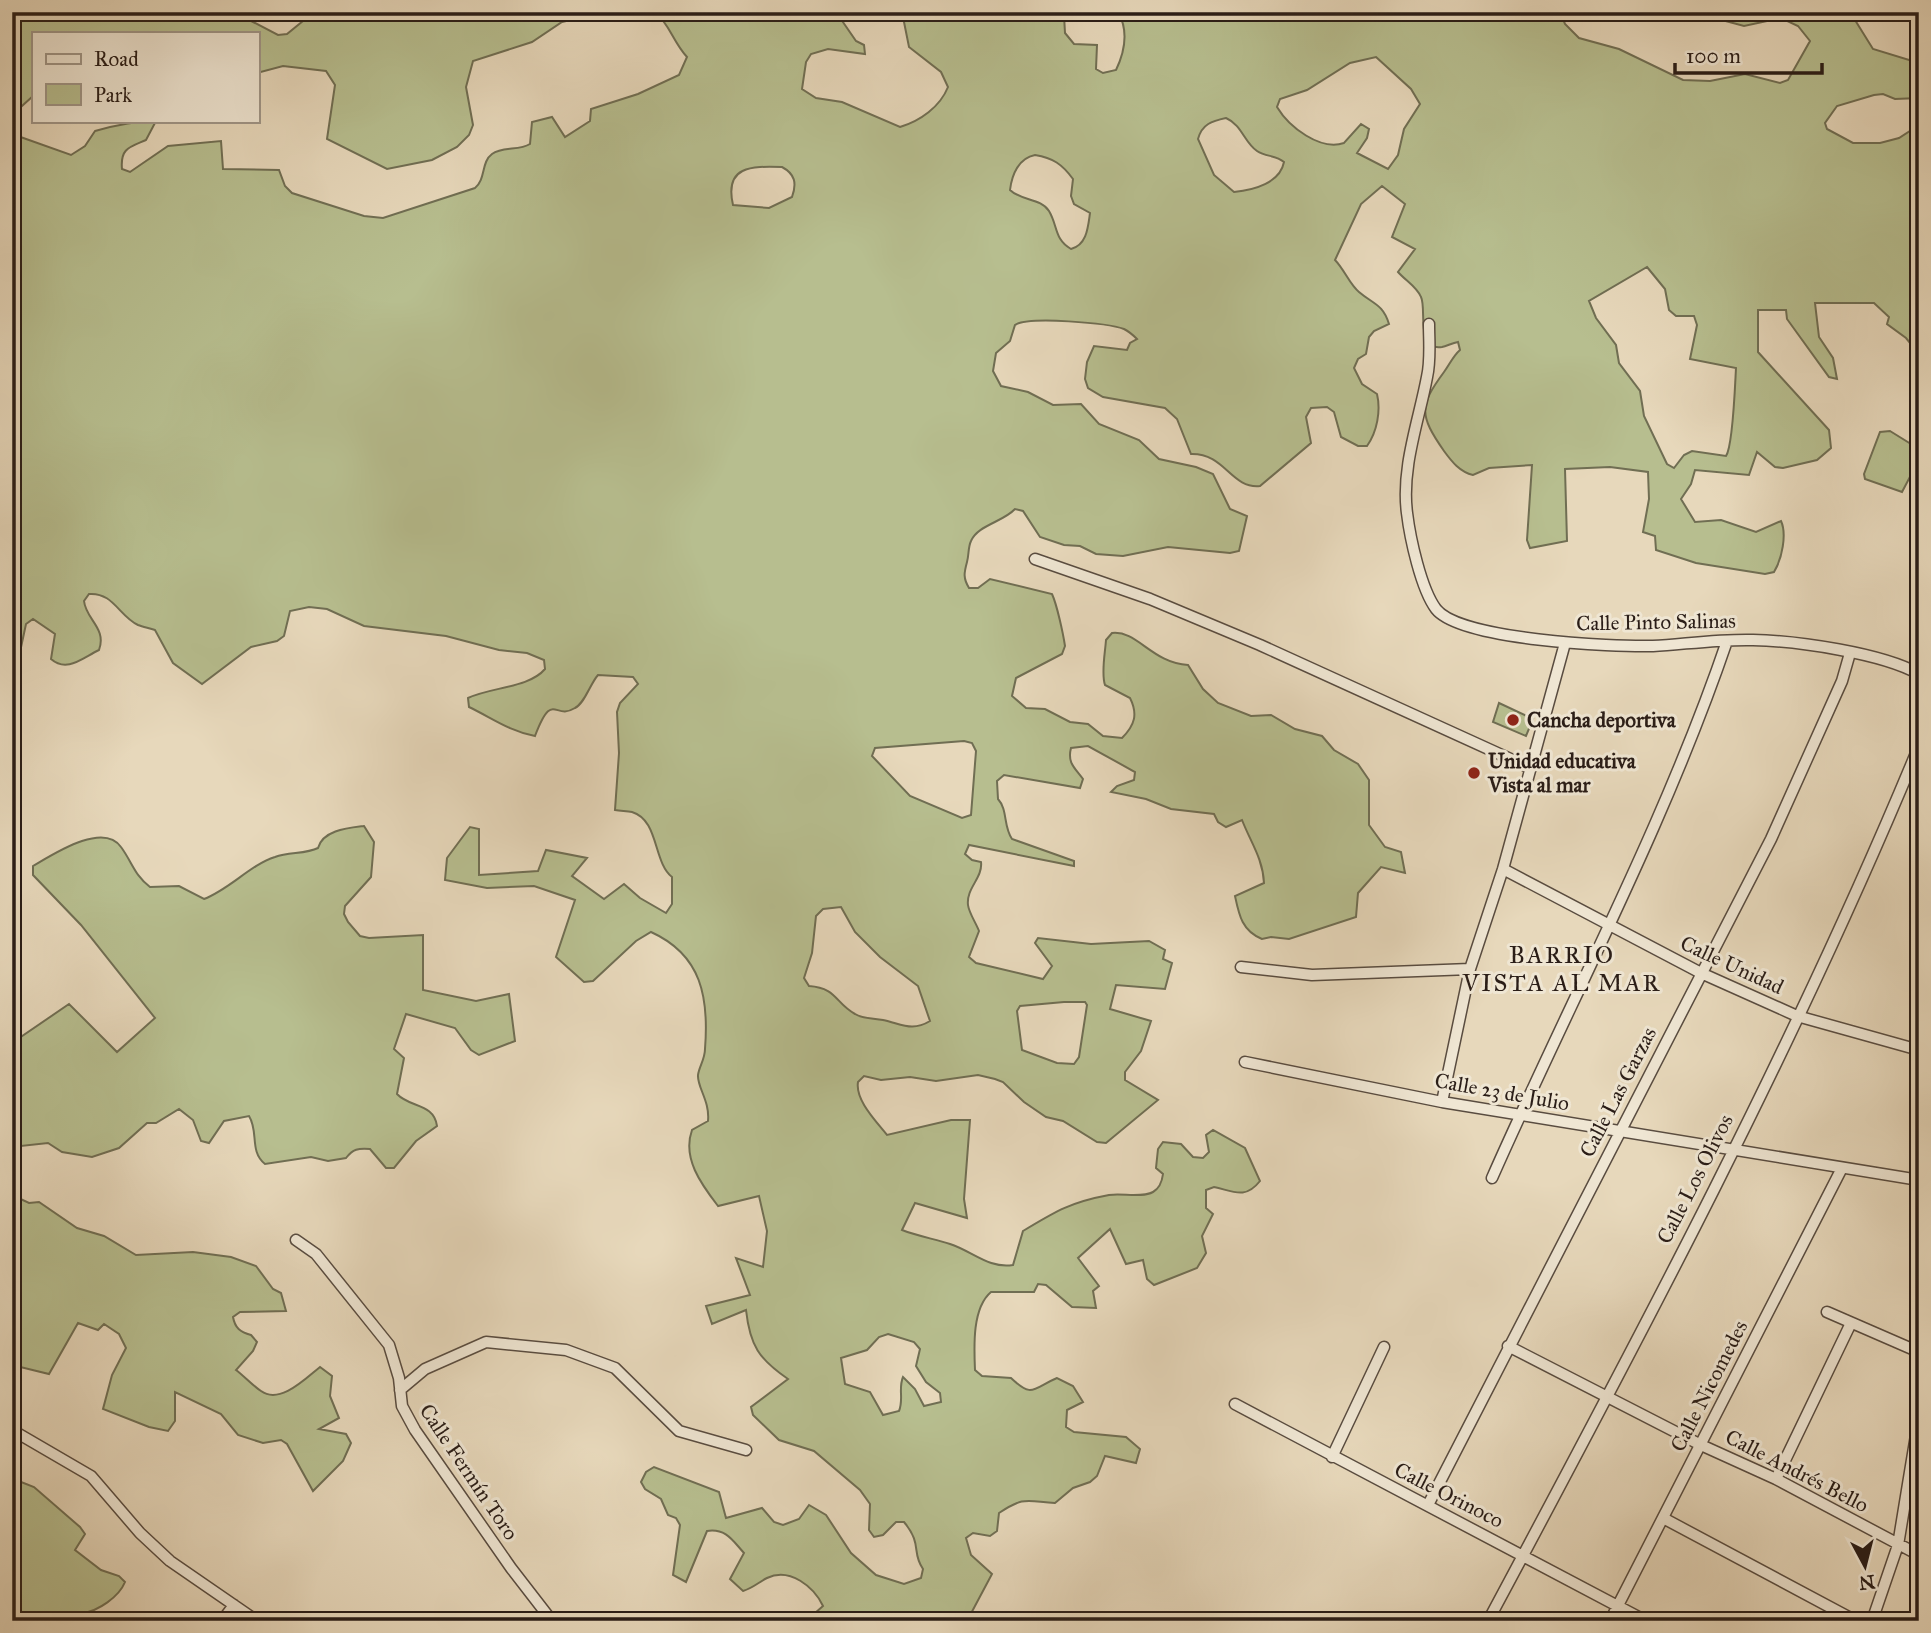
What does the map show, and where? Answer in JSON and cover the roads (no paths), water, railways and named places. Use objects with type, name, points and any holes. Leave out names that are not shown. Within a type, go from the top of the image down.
[{"type":"street","name":"Calle Pinto Salinas","points":[[1429,324],[1428,374],[1410,453],[1406,509],[1415,557],[1436,609],[1463,624],[1565,643],[1651,646],[1727,641],[1773,642],[1850,653],[1908,668],[1919,674]]},
{"type":"street","points":[[1035,559],[1150,599],[1260,645],[1528,767]]},
{"type":"street","points":[[1492,1178],[1611,927],[1704,708],[1727,641]]},
{"type":"street","points":[[1442,1102],[1470,969],[1503,869],[1528,767],[1565,643]]},
{"type":"street","name":"Calle Las Garzas","points":[[1427,1505],[1771,839],[1842,681],[1850,653]]},
{"type":"street","name":"Calle Los Olivos","points":[[1488,1621],[1608,1396],[1731,1152],[1881,838],[1919,746]]},
{"type":"street","name":"Calle Unidad","points":[[1503,869],[1701,973],[1797,1016],[1919,1051]]},
{"type":"street","points":[[1241,967],[1312,975],[1436,968],[1470,969]]},
{"type":"street","name":"Calle 23 de Julio","points":[[1245,1062],[1442,1102],[1731,1152],[1919,1180]]},
{"type":"street","name":"Calle Nicomedes","points":[[1610,1621],[1842,1168]]},
{"type":"street","name":"Calle Fermín Toro","points":[[296,1240],[316,1254],[389,1345],[402,1406],[415,1430],[511,1568],[552,1621]]},
{"type":"street","points":[[1826,1312],[1919,1352]]},
{"type":"street","points":[[1776,1479],[1851,1323]]},
{"type":"street","points":[[400,1391],[425,1369],[486,1342],[566,1350],[615,1368],[679,1431],[746,1450]]},
{"type":"street","name":"Calle Andrés Bello","points":[[1508,1346],[1702,1445],[1776,1479],[1919,1555]]},
{"type":"street","points":[[1332,1457],[1384,1347]]},
{"type":"street","name":"Calle Orinoco","points":[[1235,1404],[1646,1621]]},
{"type":"street","points":[[1872,1621],[1898,1545],[1917,1443],[1919,1417]]},
{"type":"street","points":[[12,1430],[91,1476],[140,1533],[170,1561],[257,1621]]},
{"type":"street","points":[[1663,1518],[1856,1621]]},
{"type":"street","points":[[222,1621],[234,1605]]},
{"type":"place","name":"Cancha deportiva","points":[[1513,720]]},
{"type":"place","name":"Unidad educativa Vista al mar","points":[[1474,773]]},
{"type":"district","name":"BARRIO VISTA AL MAR","points":[[1562,969]]}]
